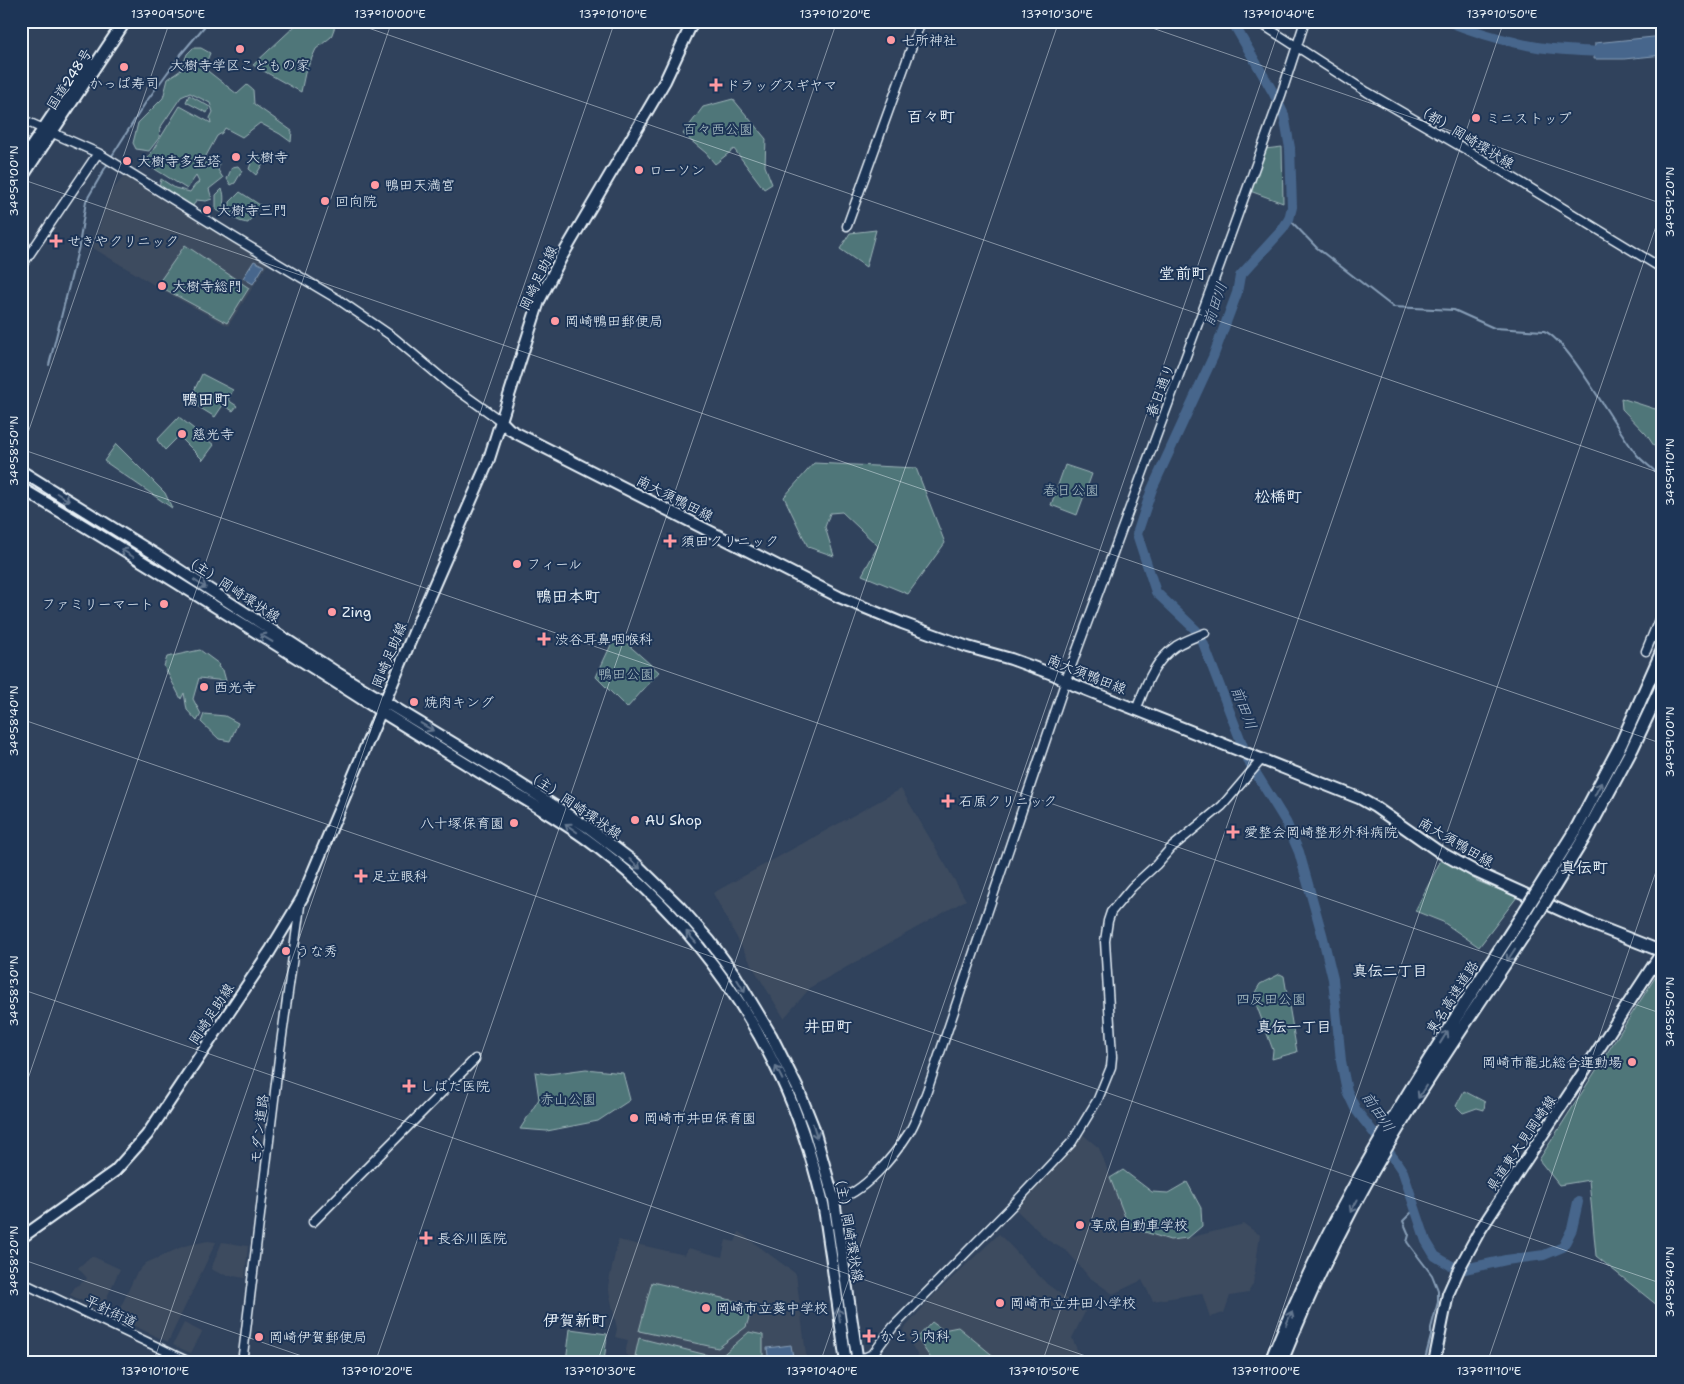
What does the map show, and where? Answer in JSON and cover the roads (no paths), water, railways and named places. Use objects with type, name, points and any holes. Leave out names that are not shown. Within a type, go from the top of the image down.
[{"type":"highway","name":"国道248号","points":[[21,178],[116,21]]},
{"type":"highway","name":"国道248号","points":[[21,163],[48,131],[125,21]]},
{"type":"highway","name":"東名高速道路","points":[[1394,1126],[1537,915],[1579,835],[1663,649]]},
{"type":"highway","name":"東名高速道路","points":[[1270,1363],[1314,1262],[1343,1206],[1374,1160],[1453,1022],[1526,909],[1579,835],[1632,749],[1663,683]]},
{"type":"highway","name":"東名高速道路","points":[[1281,1363],[1323,1266],[1352,1210],[1374,1160]]},
{"type":"main road","name":"岡崎足助線","points":[[21,1238],[115,1170],[148,1135],[270,951],[302,898],[488,462],[539,301],[561,258],[665,81],[693,21]]},
{"type":"main road","name":"南大須鴨田線","points":[[501,421],[508,429],[839,597],[902,623],[968,647],[1011,659],[1066,680],[1074,685],[1235,749],[1256,760],[1359,798],[1438,851],[1476,872],[1589,923],[1662,952]]},
{"type":"main road","name":"（主）岡崎環状線","points":[[21,471],[158,556],[588,840],[670,912],[724,980],[764,1044],[782,1079],[804,1138],[822,1201],[846,1362]]},
{"type":"main road","name":"（主）岡崎環状線","points":[[21,488],[334,680],[509,777],[600,836],[635,863],[680,907],[709,940],[735,975],[771,1035],[813,1126],[834,1200],[858,1361]]},
{"type":"main road","name":"県道東大見岡崎線","points":[[1434,1363],[1448,1294],[1479,1232],[1662,952]]},
{"type":"street","points":[[847,226],[921,21]]},
{"type":"street","name":"（都）岡崎環状線","points":[[1257,21],[1376,97],[1663,269]]},
{"type":"street","points":[[1297,47],[1305,21]]},
{"type":"street","name":"春日通り","points":[[834,1200],[841,1198],[869,1180],[883,1166],[910,1130],[927,1091],[1066,680],[1297,47]]},
{"type":"street","points":[[21,119],[102,155],[339,300],[393,337],[450,384],[501,421]]},
{"type":"street","points":[[21,267],[102,155]]},
{"type":"street","points":[[1646,651],[1663,610]]},
{"type":"street","points":[[1136,710],[1151,672],[1162,657],[1177,645],[1205,633]]},
{"type":"street","points":[[846,1362],[858,1361],[873,1354],[893,1327],[1012,1206],[1072,1142],[1082,1128],[1098,1099],[1111,1067],[1106,941],[1111,912],[1132,887],[1156,866],[1171,848],[1222,806],[1256,760]]},
{"type":"street","name":"モダン道路","points":[[242,1363],[295,934],[302,898]]},
{"type":"street","points":[[312,1222],[475,1059]]},
{"type":"street","name":"平針街道","points":[[21,1282],[191,1363]]},
{"type":"water","points":[[1663,36],[1663,55],[1624,59],[1594,59],[1595,43]]},
{"type":"water","points":[[254,261],[264,266],[253,284],[243,278]]},
{"type":"water","points":[[791,1345],[794,1363],[769,1363],[767,1348]]},
{"type":"waterway","points":[[110,159],[146,102],[181,54],[209,21]]},
{"type":"waterway","name":"前田川","points":[[1232,21],[1284,115],[1290,148],[1292,207],[1289,219],[1282,230],[1240,276],[1237,293],[1213,357],[1152,489],[1137,534],[1156,592],[1196,630],[1202,640],[1249,762],[1286,822],[1299,852],[1333,979],[1341,1061],[1347,1091],[1356,1110],[1403,1172],[1426,1241],[1435,1256],[1460,1270],[1506,1260],[1544,1255],[1563,1247],[1572,1229],[1578,1202]]},
{"type":"waterway","points":[[1447,21],[1473,31],[1529,45],[1562,50],[1607,52]]},
{"type":"waterway","points":[[49,365],[79,246],[86,201],[108,163]]},
{"type":"waterway","points":[[1289,219],[1317,248],[1393,307],[1454,310],[1494,328],[1544,331],[1554,338],[1566,351],[1628,443],[1637,455],[1657,473]]},
{"type":"waterway","points":[[1415,1209],[1403,1221],[1409,1235],[1407,1242],[1432,1275],[1438,1290],[1438,1302],[1424,1363]]},
{"type":"place","name":"七所神社","points":[[891,40]]},
{"type":"place","name":"大樹寺学区こどもの家","points":[[240,49]]},
{"type":"place","name":"かっぱ寿司","points":[[124,67]]},
{"type":"place","name":"ドラッグスギヤマ","points":[[716,85]]},
{"type":"place","name":"ミニストップ","points":[[1476,118]]},
{"type":"place","name":"大樹寺","points":[[236,157]]},
{"type":"place","name":"大樹寺多宝塔","points":[[127,161]]},
{"type":"place","name":"ローソン","points":[[639,170]]},
{"type":"place","name":"鴨田天満宮","points":[[375,185]]},
{"type":"place","name":"回向院","points":[[325,201]]},
{"type":"place","name":"大樹寺三門","points":[[207,210]]},
{"type":"place","name":"せきやクリニック","points":[[56,241]]},
{"type":"place","name":"大樹寺総門","points":[[162,286]]},
{"type":"place","name":"岡崎鴨田郵便局","points":[[555,321]]},
{"type":"place","name":"慈光寺","points":[[182,434]]},
{"type":"place","name":"須田クリニック","points":[[670,541]]},
{"type":"place","name":"フィール","points":[[517,564]]},
{"type":"place","name":"ファミリーマート","points":[[164,604]]},
{"type":"place","name":"Zing","points":[[332,612]]},
{"type":"place","name":"渋谷耳鼻咽喉科","points":[[544,639]]},
{"type":"place","name":"西光寺","points":[[204,687]]},
{"type":"place","name":"焼肉キング","points":[[414,702]]},
{"type":"place","name":"石原クリニック","points":[[948,801]]},
{"type":"place","name":"AU Shop","points":[[635,820]]},
{"type":"place","name":"八十塚保育園","points":[[514,823]]},
{"type":"place","name":"愛整会岡崎整形外科病院","points":[[1233,832]]},
{"type":"place","name":"足立眼科","points":[[361,876]]},
{"type":"place","name":"うな秀","points":[[286,951]]},
{"type":"place","name":"岡崎市龍北総合運動場","points":[[1632,1062]]},
{"type":"place","name":"しばた医院","points":[[409,1086]]},
{"type":"place","name":"岡崎市井田保育園","points":[[634,1118]]},
{"type":"place","name":"享成自動車学校","points":[[1080,1225]]},
{"type":"place","name":"長谷川医院","points":[[426,1238]]},
{"type":"place","name":"岡崎市立井田小学校","points":[[1000,1303]]},
{"type":"place","name":"岡崎市立葵中学校","points":[[706,1308]]},
{"type":"place","name":"かとう内科","points":[[869,1336]]},
{"type":"place","name":"岡崎伊賀郵便局","points":[[259,1337]]},
{"type":"district","name":"百々町","points":[[931,116]]},
{"type":"district","name":"堂前町","points":[[1183,273]]},
{"type":"district","name":"鴨田町","points":[[206,399]]},
{"type":"district","name":"松橋町","points":[[1278,496]]},
{"type":"district","name":"鴨田本町","points":[[568,596]]},
{"type":"district","name":"真伝町","points":[[1584,867]]},
{"type":"district","name":"真伝二丁目","points":[[1390,971]]},
{"type":"district","name":"井田町","points":[[828,1026]]},
{"type":"district","name":"真伝一丁目","points":[[1294,1027]]},
{"type":"district","name":"伊賀新町","points":[[575,1320]]},
{"type":"park label","name":"百々西公園","points":[[718,129]]},
{"type":"park label","name":"春日公園","points":[[1071,490]]},
{"type":"park label","name":"鴨田公園","points":[[626,674]]},
{"type":"park label","name":"四反田公園","points":[[1271,999]]},
{"type":"park label","name":"赤山公園","points":[[568,1099]]}]
